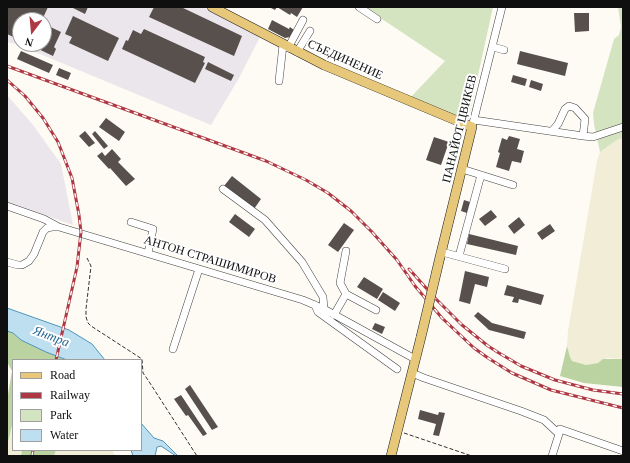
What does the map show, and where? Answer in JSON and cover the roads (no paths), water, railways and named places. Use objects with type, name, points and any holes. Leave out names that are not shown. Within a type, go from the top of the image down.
[{"type":"main road","name":"СЪЕДИНЕНИЕ","points":[[212,7],[324,66],[473,123]]},
{"type":"main road","name":"ПАНАЙОТ ЦВИКЕВ","points":[[391,456],[473,123]]},
{"type":"street","points":[[359,7],[377,19]]},
{"type":"street","name":"ПАНАЙОТ ЦВИКЕВ","points":[[473,123],[502,7]]},
{"type":"street","points":[[279,81],[290,49],[303,20]]},
{"type":"street","points":[[290,49],[310,31]]},
{"type":"street","points":[[493,47],[504,50]]},
{"type":"street","points":[[552,131],[558,124],[565,109],[569,106],[575,108],[585,119],[582,136]]},
{"type":"street","points":[[473,123],[594,137],[623,127]]},
{"type":"street","points":[[462,169],[513,185]]},
{"type":"street","points":[[459,256],[481,175]]},
{"type":"street","points":[[223,189],[265,220],[302,262],[323,297],[324,309]]},
{"type":"street","name":"АНТОН СТРАШИМИРОВ","points":[[7,206],[44,219],[59,227],[303,300],[324,309],[416,359]]},
{"type":"street","points":[[131,222],[153,229],[148,253]]},
{"type":"street","points":[[7,262],[22,265],[29,261],[34,254],[43,232],[47,228],[59,227]]},
{"type":"street","points":[[346,251],[340,283],[346,294],[376,310]]},
{"type":"street","points":[[441,254],[459,256],[505,269]]},
{"type":"street","points":[[173,349],[199,269]]},
{"type":"street","points":[[334,315],[346,294]]},
{"type":"street","points":[[315,305],[318,312],[397,369]]},
{"type":"street","points":[[412,373],[544,420],[559,434]]},
{"type":"street","points":[[552,456],[560,429],[623,450]]},
{"type":"water","name":"Янтра","points":[[7,308],[69,330],[92,344],[104,359],[64,359],[21,340],[13,333],[7,331]]},
{"type":"water","points":[[142,424],[154,438],[163,441],[178,456],[161,446],[157,447],[155,456],[133,456],[131,451],[142,451]]},
{"type":"railway","points":[[7,66],[266,161],[306,180],[328,193],[351,211],[397,260],[415,286],[442,318],[474,348],[512,373],[551,390],[623,408]]},
{"type":"railway","points":[[7,80],[25,96],[43,118],[58,142],[72,178],[79,215],[81,232],[77,267],[56,359]]},
{"type":"railway","points":[[409,269],[462,325],[488,346],[521,366],[555,380],[593,390],[623,394]]},
{"type":"railway","points":[[32,456],[33,451]]}]
